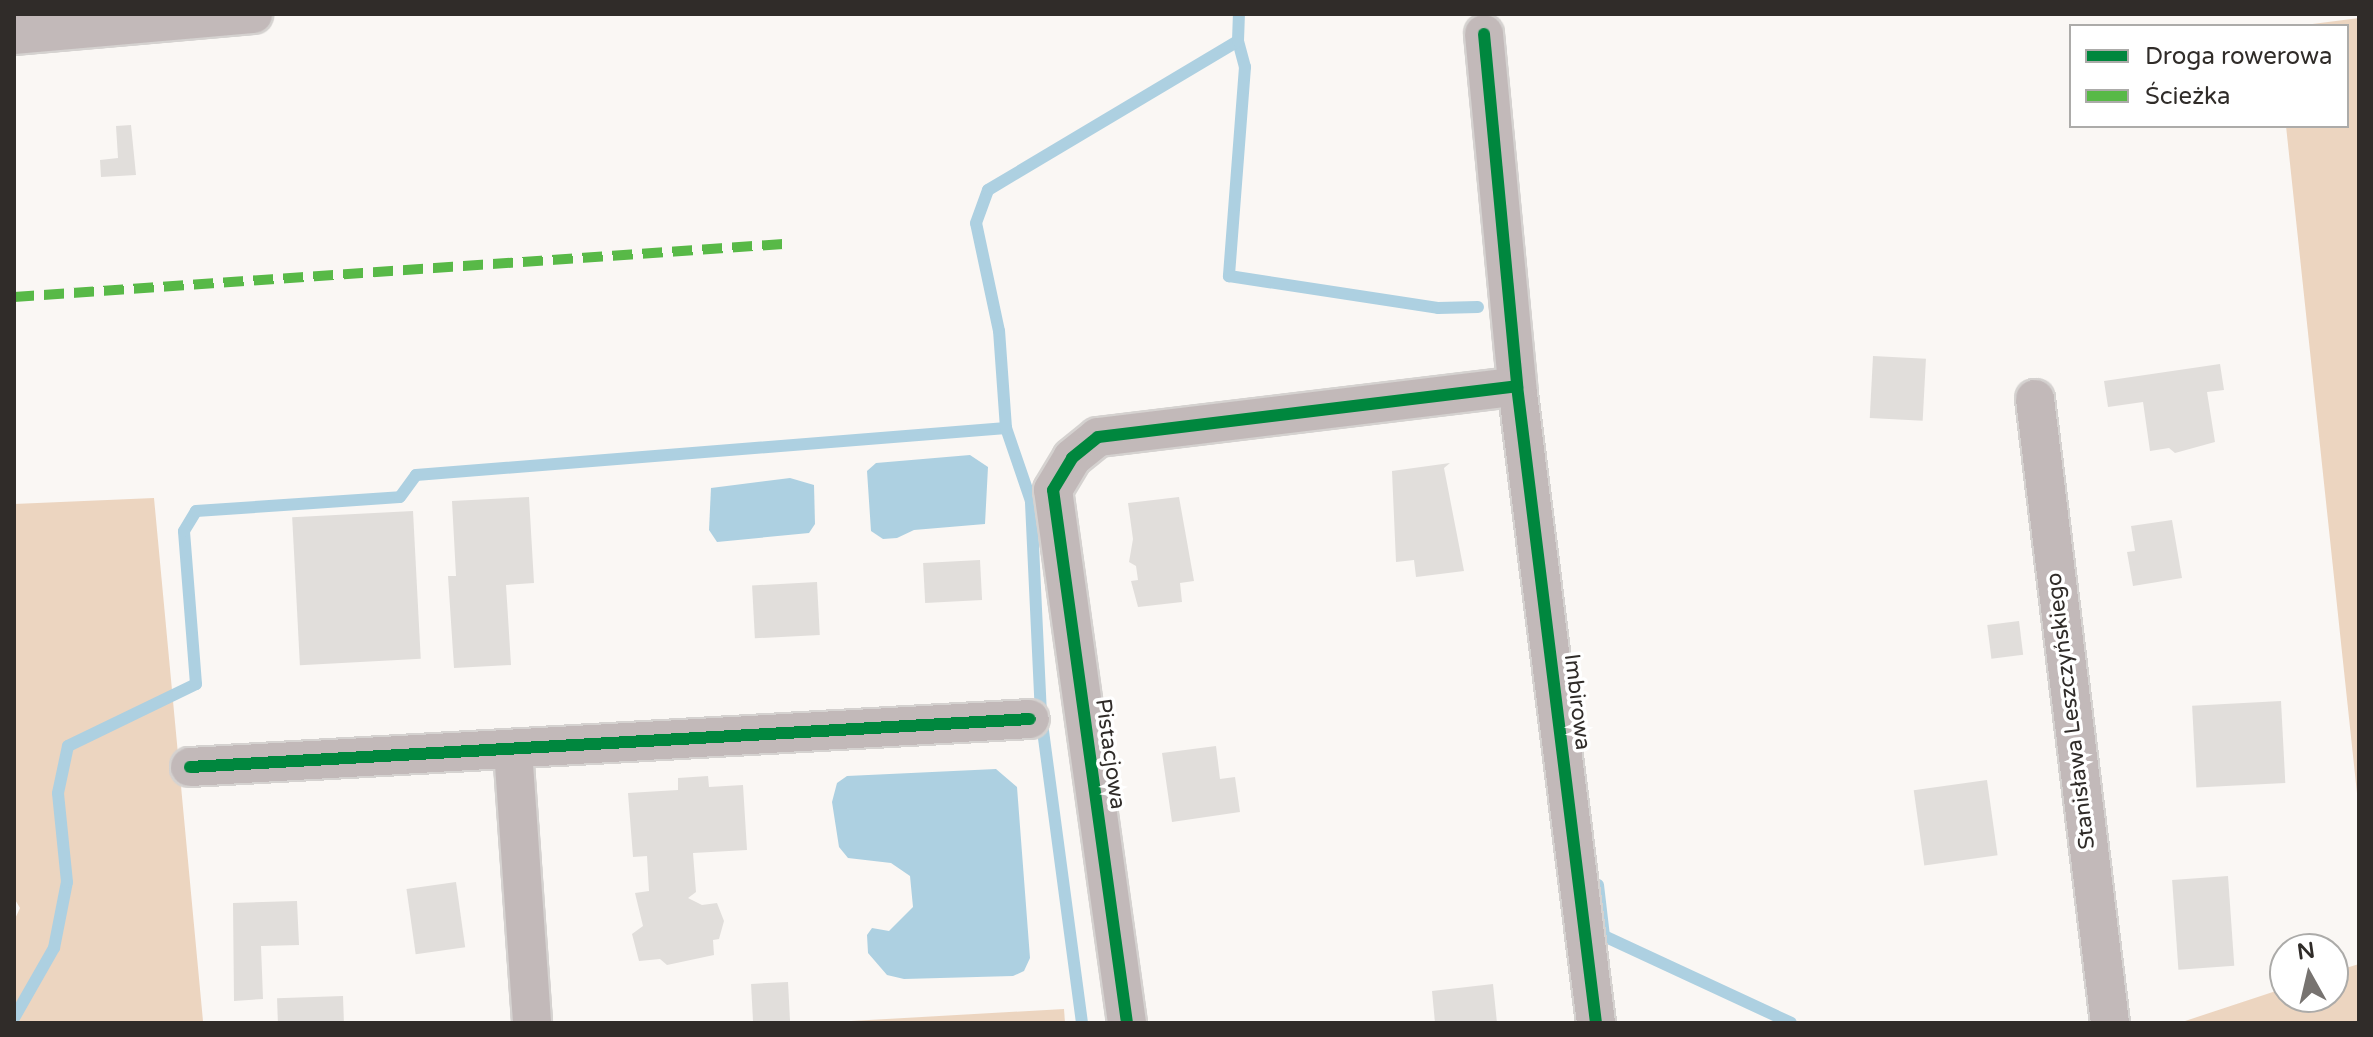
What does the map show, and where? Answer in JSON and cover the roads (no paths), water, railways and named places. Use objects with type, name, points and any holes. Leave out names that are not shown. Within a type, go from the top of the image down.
[{"type":"street","points":[[14,35],[253,14]]},
{"type":"street","name":"Imbirowa","points":[[1484,34],[1517,386],[1596,1023]]},
{"type":"street","name":"Pistacjowa","points":[[1127,1023],[1053,490],[1072,458],[1098,437],[1517,386]]},
{"type":"street","name":"Stanisława Leszczyńskiego","points":[[2035,399],[2110,1023]]},
{"type":"street","points":[[190,767],[1030,719]]},
{"type":"street","points":[[513,750],[532,1023]]},
{"type":"water","points":[[970,455],[988,467],[985,524],[914,530],[897,538],[883,539],[871,531],[867,471],[876,463]]},
{"type":"water","points":[[790,478],[814,485],[815,524],[809,533],[717,542],[709,530],[711,488]]},
{"type":"water","points":[[996,769],[1017,787],[1030,958],[1024,971],[1013,976],[904,979],[887,975],[868,953],[867,935],[872,928],[889,931],[913,907],[910,876],[891,863],[848,858],[839,847],[832,802],[837,783],[847,776]]},
{"type":"waterway","points":[[1082,1023],[1041,715],[1031,501],[1006,428],[999,331],[976,223],[988,190],[1238,41],[1239,14]]},
{"type":"waterway","points":[[1238,41],[1245,67],[1229,276],[1438,308],[1478,307]]},
{"type":"waterway","points":[[14,1018],[54,948],[67,882],[58,793],[68,746],[196,684],[184,531],[196,511],[400,497],[416,475],[1006,428]]},
{"type":"waterway","points":[[1598,885],[1604,936],[1791,1023]]}]
